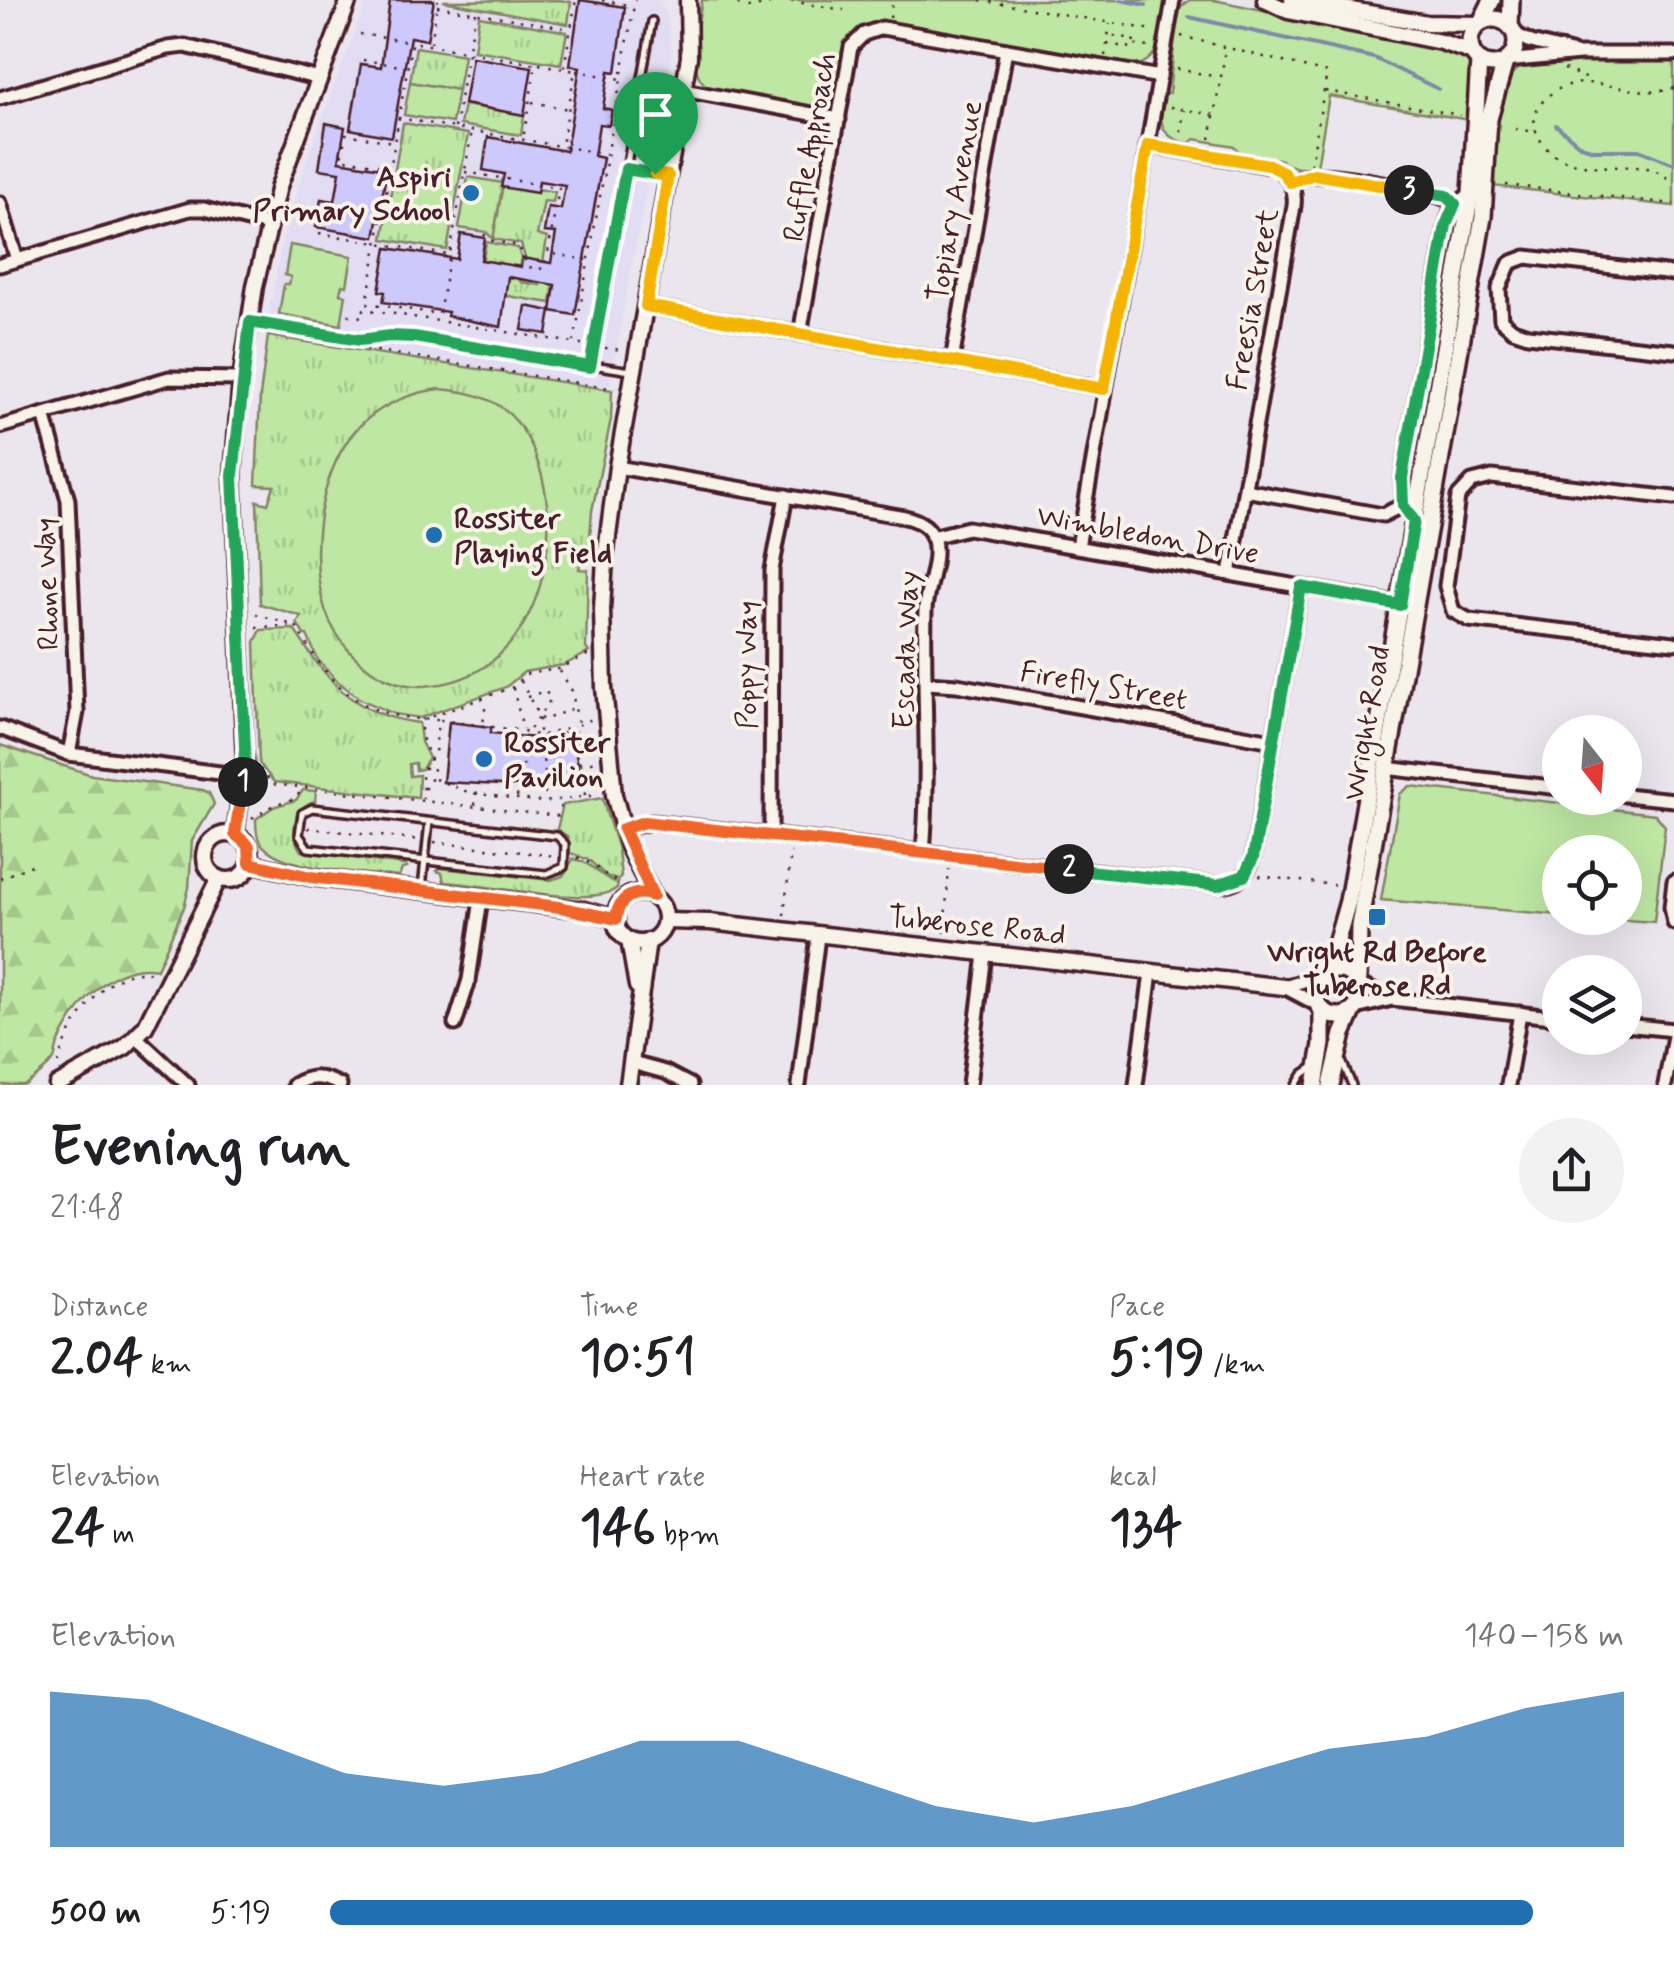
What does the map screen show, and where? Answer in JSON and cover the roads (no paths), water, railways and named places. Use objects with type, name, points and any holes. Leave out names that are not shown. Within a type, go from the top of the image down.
[{"type":"main road","points":[[1492,0],[1470,37],[1475,56],[1489,65],[1505,62],[1515,49],[1511,0]]},
{"type":"main road","points":[[1479,23],[1496,19],[1512,30]]},
{"type":"main road","name":"Wright Road","points":[[1359,983],[1359,926],[1408,606],[1414,521],[1472,193],[1475,56]]},
{"type":"main road","name":"Wright Road","points":[[1326,974],[1348,900],[1408,606],[1484,217],[1489,119],[1505,62]]},
{"type":"main road","points":[[1315,1085],[1323,1035],[1316,989],[1326,974],[1348,972],[1359,983],[1362,997],[1337,1054],[1331,1085]]},
{"type":"main road","points":[[1320,1007],[1334,1016],[1355,1009]]},
{"type":"street","points":[[235,834],[244,776],[233,475],[241,379],[268,225],[279,186],[350,0]]},
{"type":"street","points":[[629,940],[648,941],[659,934],[665,921],[662,907],[628,846],[608,761],[602,629],[605,559],[617,467],[683,90],[690,41],[688,0]]},
{"type":"street","points":[[1078,547],[1173,0]]},
{"type":"street","points":[[1265,0],[1288,11],[1441,42],[1475,56]]},
{"type":"street","points":[[1292,0],[1427,23],[1479,23]]},
{"type":"street","name":"Ruffle Approach","points":[[800,334],[851,47],[868,32],[882,28],[1160,77]]},
{"type":"street","points":[[1512,30],[1531,42],[1580,54]]},
{"type":"street","points":[[0,98],[185,46],[320,79]]},
{"type":"street","name":"Topiary Avenue","points":[[952,360],[1006,50]]},
{"type":"street","points":[[1505,62],[1580,54],[1674,54]]},
{"type":"street","points":[[683,90],[839,119]]},
{"type":"street","name":"Freesia Street","points":[[1148,145],[1269,165],[1283,172],[1295,201],[1230,574]]},
{"type":"street","points":[[1290,182],[1314,174],[1346,178],[1436,193],[1455,204]]},
{"type":"street","points":[[1414,521],[1403,505],[1402,478],[1446,225],[1455,204],[1472,193]]},
{"type":"street","points":[[0,203],[17,260]]},
{"type":"street","points":[[0,265],[190,209],[268,225]]},
{"type":"street","points":[[1674,274],[1526,257],[1510,264],[1499,290],[1501,320],[1513,330],[1528,335],[1674,351]]},
{"type":"street","points":[[646,306],[1104,389]]},
{"type":"street","points":[[0,428],[169,378],[241,379]]},
{"type":"street","name":"Rhone Way","points":[[44,414],[68,500],[77,712],[69,754]]},
{"type":"street","name":"Escada Way","points":[[617,467],[913,519],[923,524],[932,537],[934,549],[926,610],[923,852]]},
{"type":"street","points":[[1674,498],[1492,477],[1472,482],[1458,497],[1446,586],[1453,611],[1469,620],[1674,644]]},
{"type":"street","points":[[1244,490],[1382,515],[1403,505]]},
{"type":"street","name":"Poppy Way","points":[[771,834],[772,570],[786,496]]},
{"type":"street","name":"Wimbledon Drive","points":[[932,537],[968,528],[1408,606]]},
{"type":"street","points":[[623,829],[651,822],[1229,884],[1244,876],[1250,867],[1301,587]]},
{"type":"street","name":"Firefly Street","points":[[927,683],[957,684],[1273,741]]},
{"type":"street","points":[[0,728],[69,754],[244,776]]},
{"type":"street","points":[[1385,768],[1542,786]]},
{"type":"street","points":[[1642,797],[1674,800]]},
{"type":"street","points":[[235,834],[249,846],[250,863],[238,878],[219,878],[205,864],[206,848],[216,836],[235,834]]},
{"type":"street","points":[[628,846],[626,889],[616,919],[629,940],[640,1002]]},
{"type":"street","points":[[250,863],[311,877],[584,910],[616,919]]},
{"type":"street","points":[[57,1085],[113,1055],[145,1026],[219,878]]},
{"type":"street","points":[[1674,881],[1674,924]]},
{"type":"street","points":[[626,889],[653,896]]},
{"type":"street","points":[[454,1024],[469,980],[480,899]]},
{"type":"street","name":"Tuberose Road","points":[[665,921],[710,922],[1284,986],[1326,974]]},
{"type":"street","points":[[800,1085],[818,936]]},
{"type":"street","points":[[628,1085],[648,941]]},
{"type":"street","points":[[969,1085],[985,954]]},
{"type":"street","points":[[1136,1085],[1151,973]]},
{"type":"street","points":[[1359,983],[1392,1000]]},
{"type":"street","name":"Tuberose Road","points":[[1284,986],[1320,1007]]},
{"type":"street","points":[[1355,1009],[1392,1000],[1542,1016]]},
{"type":"street","points":[[1508,1085],[1520,1013]]},
{"type":"street","points":[[1642,1027],[1674,1033],[1666,1085]]},
{"type":"street","points":[[136,1037],[188,1085]]},
{"type":"street","points":[[632,1063],[665,1072],[690,1085]]},
{"type":"street","points":[[294,1085],[313,1077],[340,1085]]},
{"type":"lane","points":[[590,367],[652,20]]},
{"type":"lane","points":[[626,169],[668,176]]},
{"type":"lane","points":[[250,322],[360,340],[414,337],[634,372]]},
{"type":"lane","points":[[312,808],[429,822],[556,836],[565,844],[566,857],[559,871],[546,874],[308,848],[301,842],[299,827],[302,813],[312,808]]},
{"type":"lane","points":[[421,891],[429,822]]},
{"type":"lane","points":[[1337,1054],[1352,1085]]},
{"type":"lane","points":[[1296,1085],[1303,1074],[1318,1064]]},
{"type":"waterway","points":[[1121,0],[1146,5]]},
{"type":"waterway","points":[[1189,17],[1374,58],[1438,89]]},
{"type":"waterway","points":[[1556,125],[1581,146],[1594,150],[1639,150],[1674,164]]},
{"type":"place","name":"Aspiri Primary School","points":[[471,193]]},
{"type":"place","name":"Rossiter Playing Field","points":[[434,535]]},
{"type":"place","name":"Rossiter Pavilion","points":[[484,759]]},
{"type":"place","name":"Wright Rd Before Tuberose Rd","points":[[1377,917]]}]
